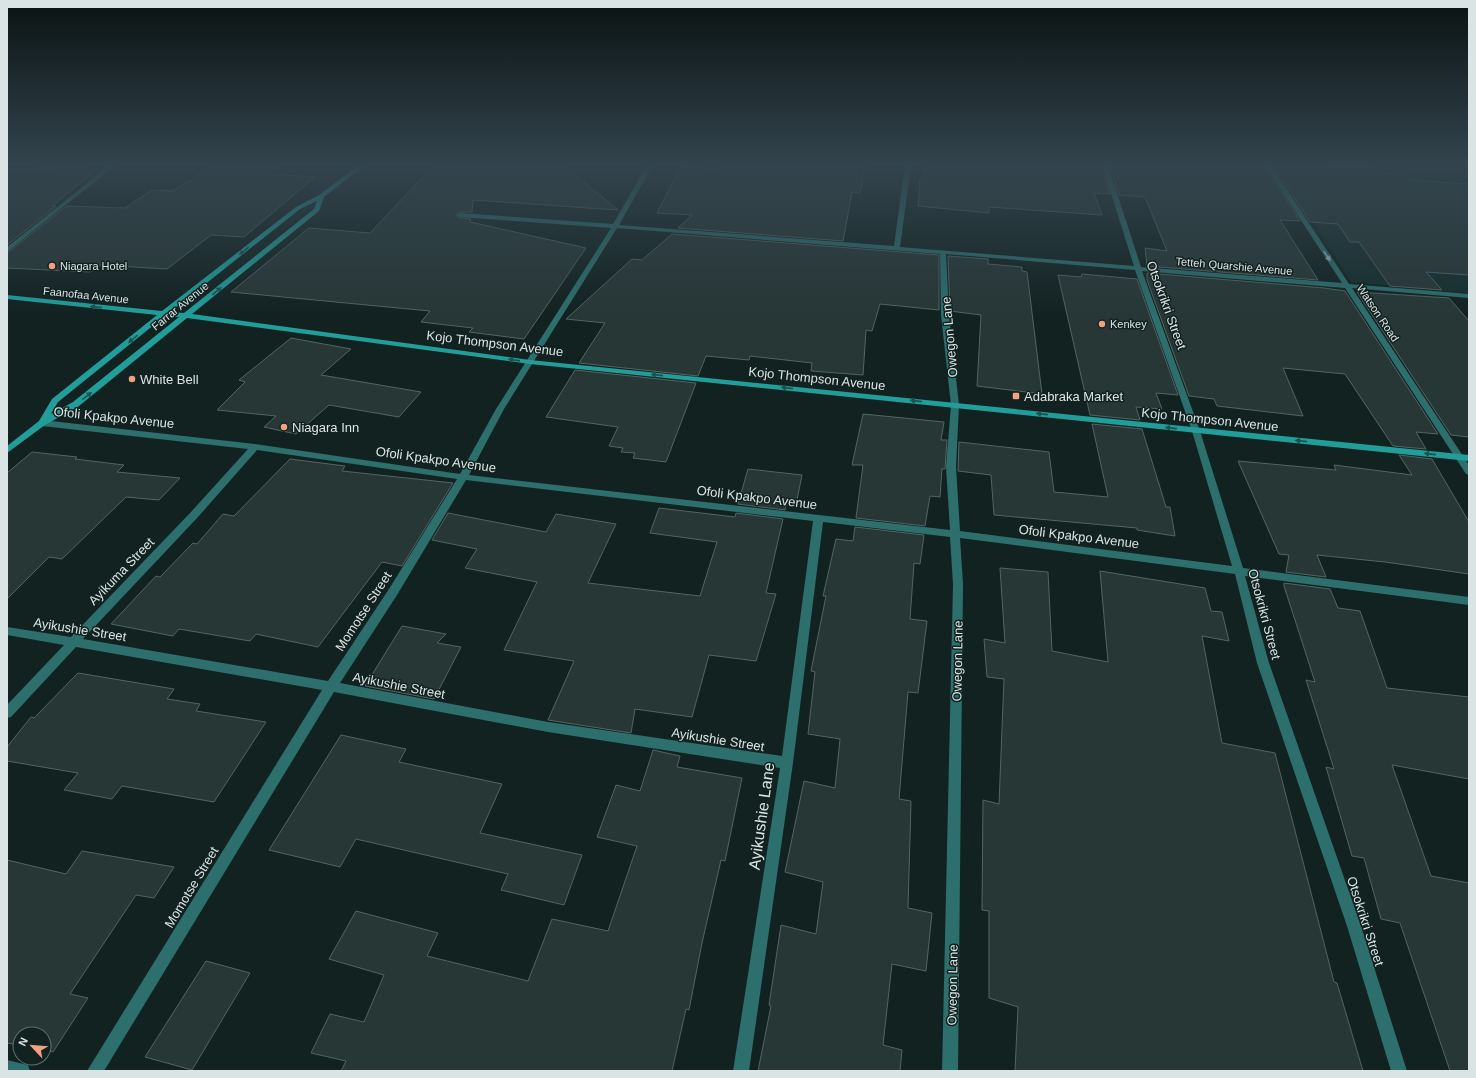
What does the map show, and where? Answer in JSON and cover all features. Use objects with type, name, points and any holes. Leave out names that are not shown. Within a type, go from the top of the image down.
[{"type":"main road","name":"Farrar Avenue","points":[[42,423],[55,401],[289,215]]},
{"type":"main road","name":"Farrar Avenue","points":[[7,450],[42,423],[76,404],[310,215]]},
{"type":"main road","name":"Faanofaa Avenue","points":[[7,298],[163,314]]},
{"type":"main road","name":"Kojo Thompson Avenue","points":[[163,314],[530,362],[1469,458]]},
{"type":"street","points":[[7,250],[51,215]]},
{"type":"street","name":"Tetteh Quarshie Avenue","points":[[464,215],[943,251],[1469,296]]},
{"type":"street","name":"Momotse Street","points":[[95,1071],[331,686],[393,592],[463,477],[500,409],[598,255],[620,215]]},
{"type":"street","points":[[897,248],[901,215]]},
{"type":"street","name":"Otsokrikri Street","points":[[1121,215],[1138,268],[1196,431],[1239,571],[1263,663],[1354,926],[1399,1071]]},
{"type":"street","name":"Watson Road","points":[[1300,215],[1469,472]]},
{"type":"street","name":"Owegon Lane","points":[[943,251],[945,315],[955,405],[951,467],[958,584],[958,661],[950,1071]]},
{"type":"street","name":"Ofoli Kpakpo Avenue","points":[[42,423],[255,447],[463,477],[955,534],[1469,601]]},
{"type":"street","name":"Ayikuma Street","points":[[7,713],[72,641],[213,496],[255,447]]},
{"type":"street","name":"Ayikushie Lane","points":[[741,1071],[787,763],[818,519]]},
{"type":"street","name":"Ayikushie Street","points":[[7,631],[331,686],[548,728],[787,763]]},
{"type":"street","points":[[7,1068],[22,1071]]},
{"type":"shaded area","points":[[1309,215],[1469,215],[1469,293],[1351,282]]},
{"type":"building","points":[[7,215],[44,215],[7,245]]},
{"type":"building","points":[[55,215],[270,215],[244,237],[211,235],[167,269],[100,265],[90,272],[7,268],[7,253]]},
{"type":"building","points":[[387,215],[456,215],[460,218],[471,219],[470,222],[586,248],[524,339],[469,332],[473,328],[421,322],[430,311],[231,292],[309,228],[370,233]]},
{"type":"building","points":[[692,215],[848,215],[843,241],[678,228]]},
{"type":"building","points":[[1152,215],[1296,215],[1300,221],[1280,220],[1318,280],[1147,266],[1145,248],[1167,251]]},
{"type":"building","points":[[1306,215],[1469,215],[1469,275],[1426,272],[1442,290],[1390,286],[1359,242],[1350,242],[1338,224],[1310,222]]},
{"type":"building","points":[[672,234],[939,255],[939,310],[880,304],[872,331],[866,330],[863,375],[811,371],[812,363],[750,356],[749,360],[706,356],[698,376],[579,363],[605,323],[566,319],[632,259],[642,260]]},
{"type":"building","points":[[948,256],[988,259],[988,264],[1022,267],[1022,271],[1027,272],[1042,394],[977,386],[981,315],[950,311]]},
{"type":"building","points":[[1147,273],[1345,291],[1438,434],[1416,432],[1426,449],[1393,446],[1345,374],[1283,368],[1303,416],[1217,406],[1214,399],[1189,396],[1147,280]]},
{"type":"building","points":[[1082,274],[1137,279],[1178,395],[1156,393],[1162,409],[1136,407],[1140,420],[1090,415],[1058,275],[1081,277]]},
{"type":"building","points":[[1357,292],[1449,298],[1469,321],[1469,437],[1451,435]]},
{"type":"building","points":[[291,338],[351,349],[321,375],[421,392],[399,417],[329,405],[296,434],[264,427],[276,416],[217,410],[245,382],[239,380]]},
{"type":"building","points":[[575,370],[696,383],[666,462],[633,458],[635,453],[621,452],[623,448],[609,446],[618,427],[546,417]]},
{"type":"building","points":[[863,414],[944,422],[941,440],[947,440],[945,469],[942,469],[940,497],[930,496],[925,526],[856,518],[863,465],[852,465]]},
{"type":"building","points":[[1092,424],[1142,429],[1166,507],[1170,507],[1175,536],[1137,530],[1137,528],[994,515],[991,475],[958,471],[959,442],[1049,452],[1054,492],[1108,497]]},
{"type":"building","points":[[32,452],[77,457],[75,459],[124,465],[117,472],[180,478],[159,500],[126,497],[62,559],[49,557],[7,599],[7,473]]},
{"type":"building","points":[[1399,455],[1432,459],[1469,522],[1469,574],[1385,562],[1317,555],[1326,577],[1286,572],[1289,555],[1279,554],[1238,461],[1336,470],[1334,465],[1412,475]]},
{"type":"building","points":[[290,459],[345,466],[342,471],[453,483],[402,566],[382,562],[318,647],[256,634],[250,641],[179,629],[173,636],[111,624],[156,576],[160,577],[193,543],[197,544],[223,514],[234,516]]},
{"type":"building","points":[[748,469],[802,475],[796,505],[786,504],[785,510],[738,504]]},
{"type":"building","points":[[659,508],[735,517],[736,513],[783,519],[766,593],[776,594],[756,661],[709,655],[692,717],[635,709],[631,733],[548,720],[574,661],[504,650],[537,582],[465,568],[477,549],[432,540],[448,513],[546,532],[556,514],[616,524],[588,583],[700,596],[717,542],[650,533]]},
{"type":"building","points":[[855,527],[924,535],[920,564],[914,563],[910,619],[927,621],[918,693],[908,692],[899,799],[911,801],[908,908],[932,913],[926,971],[892,964],[883,1045],[902,1050],[900,1071],[758,1071],[771,1006],[769,1005],[781,925],[816,934],[823,882],[785,872],[804,781],[835,788],[840,739],[808,734],[815,672],[811,671],[826,596],[823,596],[836,539],[853,541]]},
{"type":"building","points":[[1000,568],[1048,572],[1052,651],[1108,662],[1100,571],[1205,588],[1211,611],[1222,612],[1229,641],[1202,636],[1222,743],[1275,753],[1334,982],[1337,983],[1363,1071],[1015,1071],[1018,1007],[989,998],[989,911],[982,910],[983,800],[999,804],[1004,679],[987,677],[984,639],[1005,643]]},
{"type":"building","points":[[1284,583],[1330,589],[1338,608],[1360,611],[1387,688],[1469,697],[1469,779],[1392,765],[1431,876],[1469,883],[1469,1071],[1450,1071],[1400,923],[1381,919],[1364,858],[1352,856],[1326,767],[1334,769],[1306,680],[1315,682]]},
{"type":"building","points":[[402,626],[446,634],[437,643],[461,647],[434,699],[365,686]]},
{"type":"building","points":[[78,673],[174,689],[167,699],[200,704],[196,711],[266,722],[214,802],[122,786],[112,799],[64,790],[78,773],[7,761],[7,747],[31,717],[34,718]]},
{"type":"building","points":[[341,735],[406,749],[399,762],[502,784],[480,833],[582,855],[564,905],[501,890],[508,874],[356,839],[340,867],[269,850]]},
{"type":"building","points":[[653,750],[680,756],[677,767],[742,778],[725,861],[721,860],[702,943],[689,1010],[686,1009],[672,1071],[341,1071],[346,1061],[311,1053],[330,1014],[364,1022],[384,975],[329,959],[356,911],[438,933],[427,956],[528,981],[552,919],[608,931],[637,846],[597,837],[616,785],[640,791]]},
{"type":"building","points":[[82,851],[174,867],[154,898],[136,895],[70,994],[88,998],[53,1052],[52,1026],[12,1026],[12,1044],[7,1043],[7,860],[66,874]]},
{"type":"building","points":[[206,961],[250,973],[192,1070],[145,1057]]},
{"type":"place","name":"Niagara Hotel","points":[[52,266]]},
{"type":"place","name":"Kenkey","points":[[1102,324]]},
{"type":"place","name":"White Bell","points":[[132,379]]},
{"type":"place","name":"Adabraka Market","points":[[1016,396]]},
{"type":"place","name":"Niagara Inn","points":[[284,427]]}]
